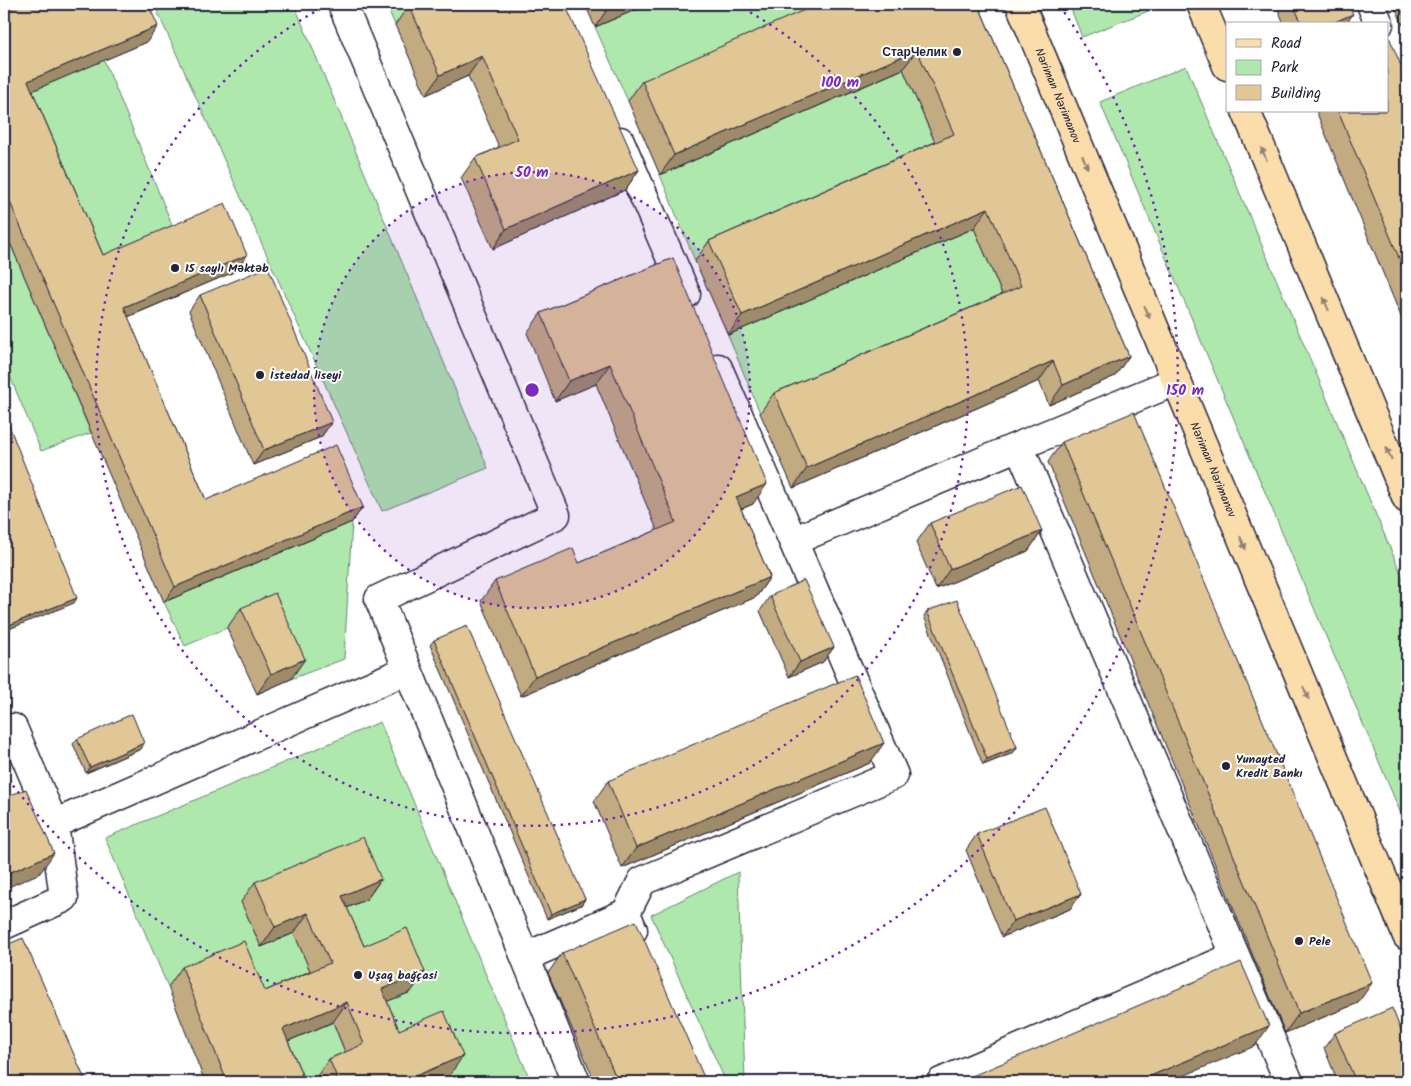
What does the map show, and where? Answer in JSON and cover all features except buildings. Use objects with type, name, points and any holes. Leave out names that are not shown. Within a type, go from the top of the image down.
[{"type":"main road","name":"Nəriman Nərimanov","points":[[1020,4],[1407,936]]},
{"type":"main road","points":[[1201,4],[1226,64]]},
{"type":"main road","points":[[1246,112],[1407,499]]},
{"type":"lane","points":[[342,4],[556,516],[378,600],[576,1082]]},
{"type":"lane","points":[[1371,4],[1378,22]]},
{"type":"lane","points":[[612,122],[694,314]]},
{"type":"lane","points":[[525,957],[626,913],[642,881],[894,775],[710,350]]},
{"type":"lane","points":[[792,541],[1176,381]]},
{"type":"lane","points":[[1019,446],[1289,1082]]},
{"type":"lane","points":[[54,824],[407,670]]},
{"type":"lane","points":[[4,732],[13,728],[54,824],[64,898],[4,925]]},
{"type":"lane","points":[[626,913],[641,948]]},
{"type":"lane","points":[[941,1082],[1235,956]]},
{"type":"green space","points":[[154,4],[294,4],[488,468],[382,511]]},
{"type":"green space","points":[[386,4],[443,4],[395,25]]},
{"type":"green space","points":[[649,4],[850,4],[628,101],[595,27]]},
{"type":"green space","points":[[1069,4],[1160,4],[1161,6],[1082,37]]},
{"type":"green space","points":[[104,60],[176,234],[92,270],[18,97]]},
{"type":"green space","points":[[1186,66],[1407,588],[1407,828],[1100,102]]},
{"type":"green space","points":[[903,69],[940,154],[695,261],[660,175]]},
{"type":"green space","points":[[4,228],[91,433],[41,451],[4,362]]},
{"type":"green space","points":[[974,228],[1007,306],[760,413],[728,335]]},
{"type":"green space","points":[[352,522],[344,659],[291,679],[261,613],[185,646],[164,602]]},
{"type":"green space","points":[[380,722],[531,1082],[435,1082],[385,1050],[368,1009],[411,991],[350,966],[328,916],[349,857],[261,947],[294,933],[316,983],[251,1011],[230,961],[168,987],[105,838]]},
{"type":"green space","points":[[738,872],[745,1082],[726,1082],[651,915]]},
{"type":"green space","points":[[333,1022],[350,1064],[315,1079],[316,1082],[283,1082],[269,1049]]},
{"type":"place","name":"СтарЧелик","points":[[957,52]]},
{"type":"place","name":"15 saylı Məktəb","points":[[175,268]]},
{"type":"place","name":"İstedad liseyi","points":[[260,375]]},
{"type":"place","name":"Yunayted Kredit Bankı","points":[[1226,766]]},
{"type":"place","name":"Pele","points":[[1299,941]]},
{"type":"place","name":"Uşaq bağçasi","points":[[358,975]]}]
